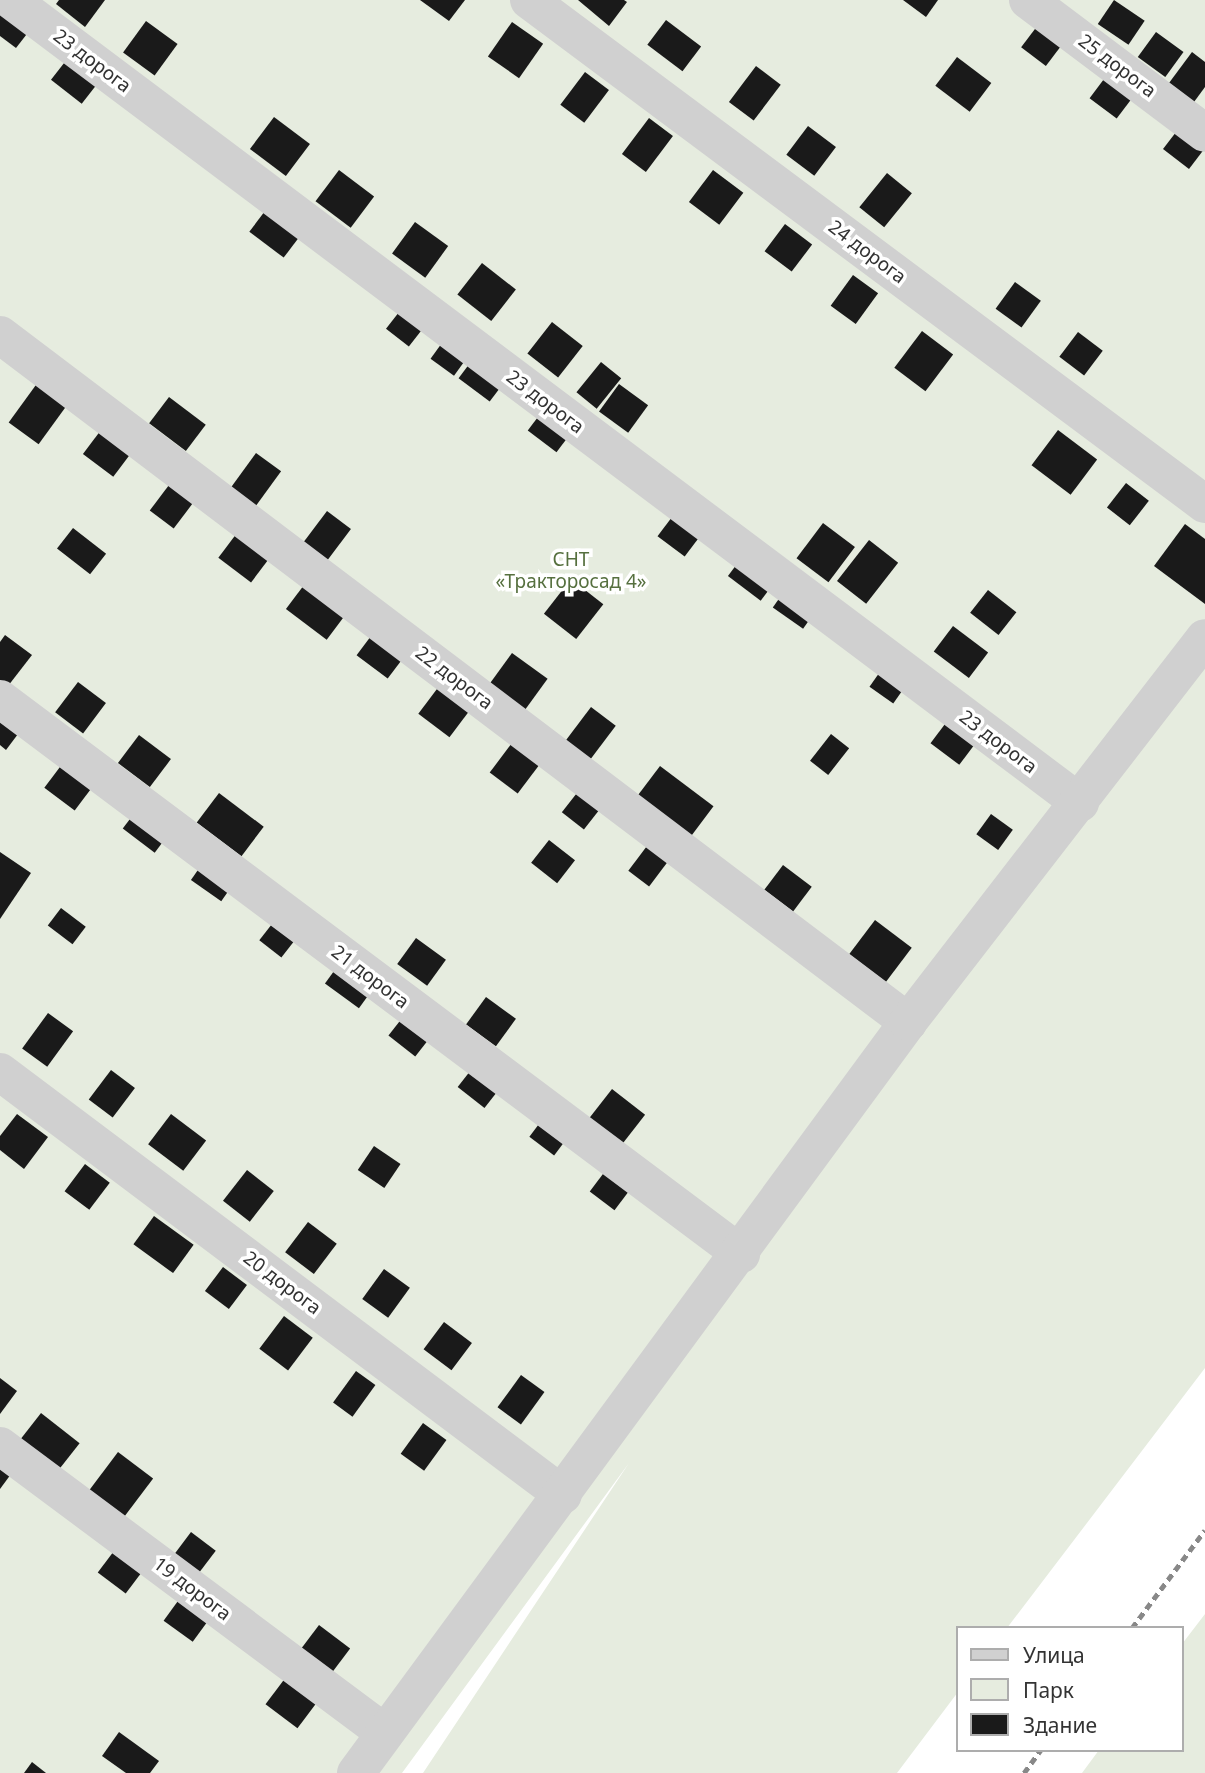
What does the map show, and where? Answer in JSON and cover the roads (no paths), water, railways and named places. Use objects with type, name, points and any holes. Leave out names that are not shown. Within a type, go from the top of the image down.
[{"type":"street","name":"23 дорога","points":[[11,0],[1080,803]]},
{"type":"street","name":"24 дорога","points":[[529,0],[1205,504]]},
{"type":"street","name":"25 дорога","points":[[1028,0],[1205,133]]},
{"type":"street","name":"22 дорога","points":[[0,335],[908,1021]]},
{"type":"street","points":[[356,1773],[741,1254],[908,1021],[1080,803],[1205,638]]},
{"type":"street","name":"21 дорога","points":[[0,699],[741,1254]]},
{"type":"street","name":"20 дорога","points":[[0,1072],[563,1495]]},
{"type":"street","name":"19 дорога","points":[[0,1446],[385,1733]]},
{"type":"railway","points":[[1133,1626],[1205,1530]]},
{"type":"railway","points":[[1024,1773],[1040,1752]]},
{"type":"park label","name":"СНТ «Тракторосад 4»","points":[[571,571]]}]
